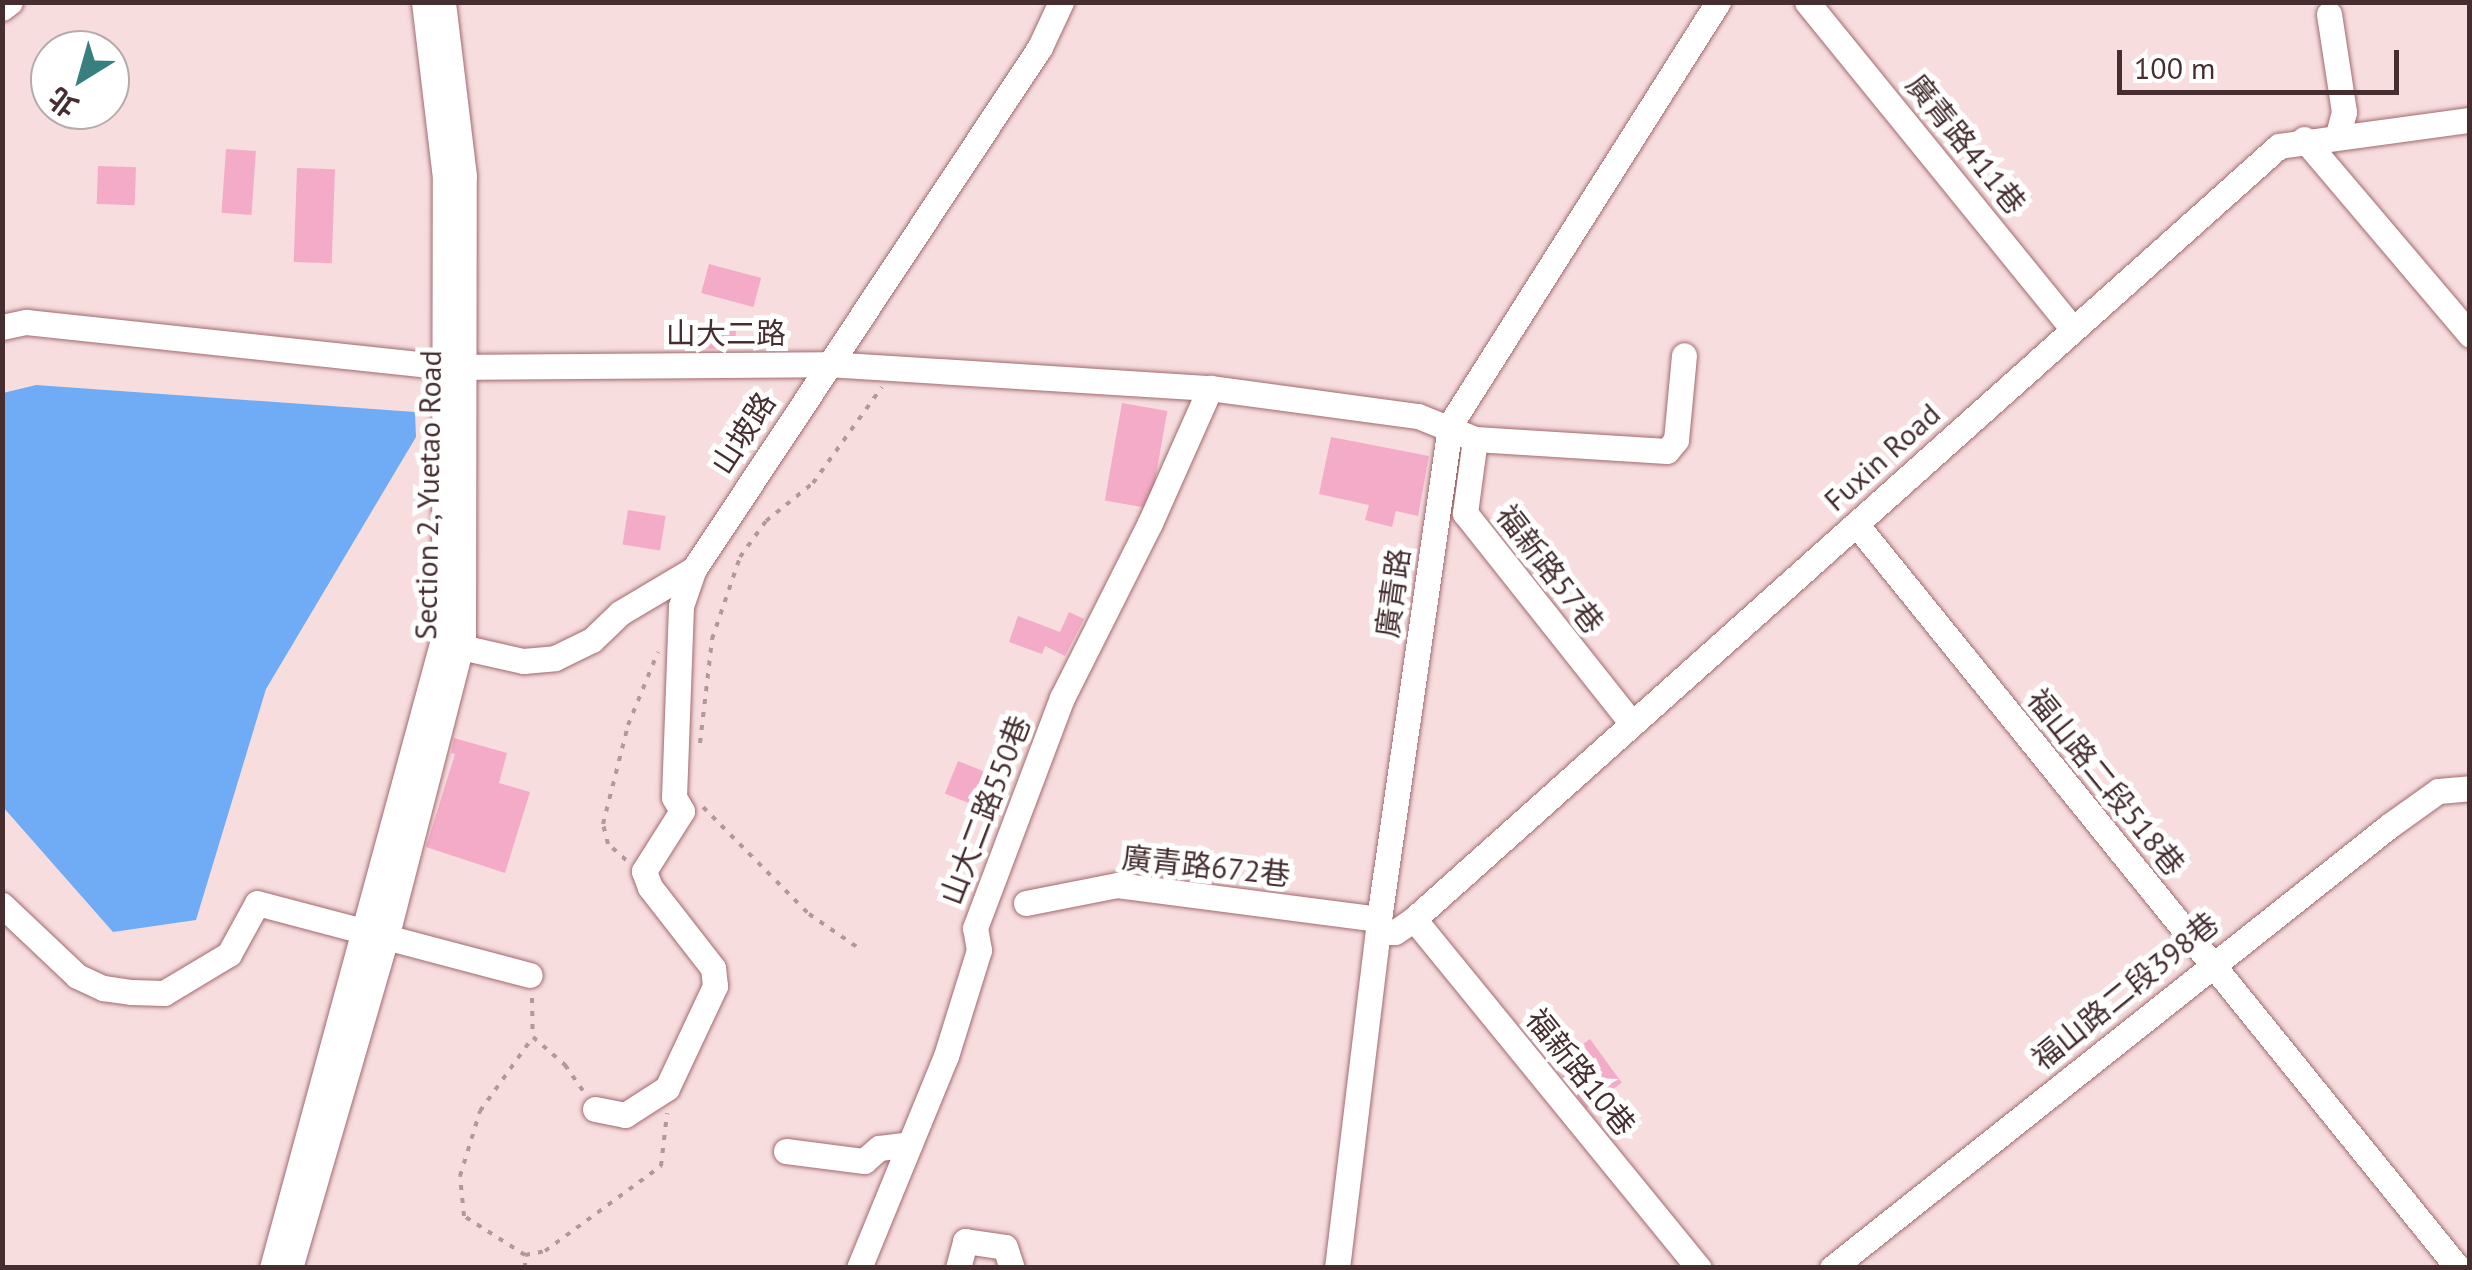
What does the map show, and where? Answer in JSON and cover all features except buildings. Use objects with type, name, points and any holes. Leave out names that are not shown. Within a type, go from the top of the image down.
[{"type":"street","points":[[2,8],[10,2]]},
{"type":"street","name":"Section 2, Yuetao Road","points":[[272,1268],[461,647],[445,178],[424,2]]},
{"type":"street","name":"Section 2, Yuetao Road","points":[[290,1268],[375,936],[444,636],[464,176],[443,2]]},
{"type":"street","name":"山坡路","points":[[647,879],[682,811],[674,797],[681,606],[694,568],[1040,48],[1061,2]]},
{"type":"street","name":"廣青路","points":[[1332,1266],[1450,426],[1718,2]]},
{"type":"street","name":"廣青路411巷","points":[[1807,2],[2072,328]]},
{"type":"street","points":[[2329,14],[2344,112],[2338,135]]},
{"type":"street","name":"Fuxin Road","points":[[1379,926],[1395,932],[1414,918],[2279,146],[2304,139],[2470,120]]},
{"type":"street","points":[[2304,139],[2470,335]]},
{"type":"street","name":"山大二路","points":[[2,326],[26,322],[453,367],[827,364],[1210,388],[1418,416],[1475,439]]},
{"type":"street","points":[[1475,439],[1668,451],[1676,440],[1684,355]]},
{"type":"street","name":"山大二路550巷","points":[[859,1268],[946,1056],[979,950],[975,928],[1062,698],[1150,523],[1210,388]]},
{"type":"street","name":"福新路57巷","points":[[1475,439],[1466,513],[1472,524],[1632,724]]},
{"type":"street","name":"福山路二段518巷","points":[[1856,524],[2458,1268]]},
{"type":"street","points":[[461,647],[523,660],[556,658],[592,640],[620,613],[694,568]]},
{"type":"street","name":"福山路二段398巷","points":[[1832,1268],[2212,964],[2438,791],[2470,788]]},
{"type":"street","points":[[595,1109],[625,1116],[666,1088],[715,986],[713,968],[647,879]]},
{"type":"street","name":"廣青路672巷","points":[[1026,903],[1117,885],[1379,926]]},
{"type":"street","points":[[2,905],[76,976],[103,988],[132,992],[164,993],[229,954],[257,903],[530,975]]},
{"type":"street","name":"福新路10巷","points":[[1414,918],[1698,1268]]},
{"type":"street","points":[[786,1152],[864,1161],[879,1148],[910,1144]]},
{"type":"street","points":[[958,1268],[965,1241],[1006,1247],[1012,1268]]},
{"type":"path","points":[[676,765],[690,770],[695,759],[705,726],[712,639],[740,558],[766,520],[814,484],[881,391],[887,368]]},
{"type":"path","points":[[647,879],[608,844],[603,824],[628,725],[654,657],[681,626]]},
{"type":"path","points":[[701,805],[809,914],[857,947]]},
{"type":"path","points":[[530,975],[534,1037],[480,1111],[460,1176],[464,1216],[525,1255],[545,1251],[661,1166],[667,1134],[666,1088]]},
{"type":"path","points":[[534,1037],[566,1065],[595,1109]]},
{"type":"path","points":[[525,1255],[525,1268]]},
{"type":"water","points":[[36,385],[415,412],[416,437],[266,689],[196,920],[113,932],[3,807],[3,393]]}]
